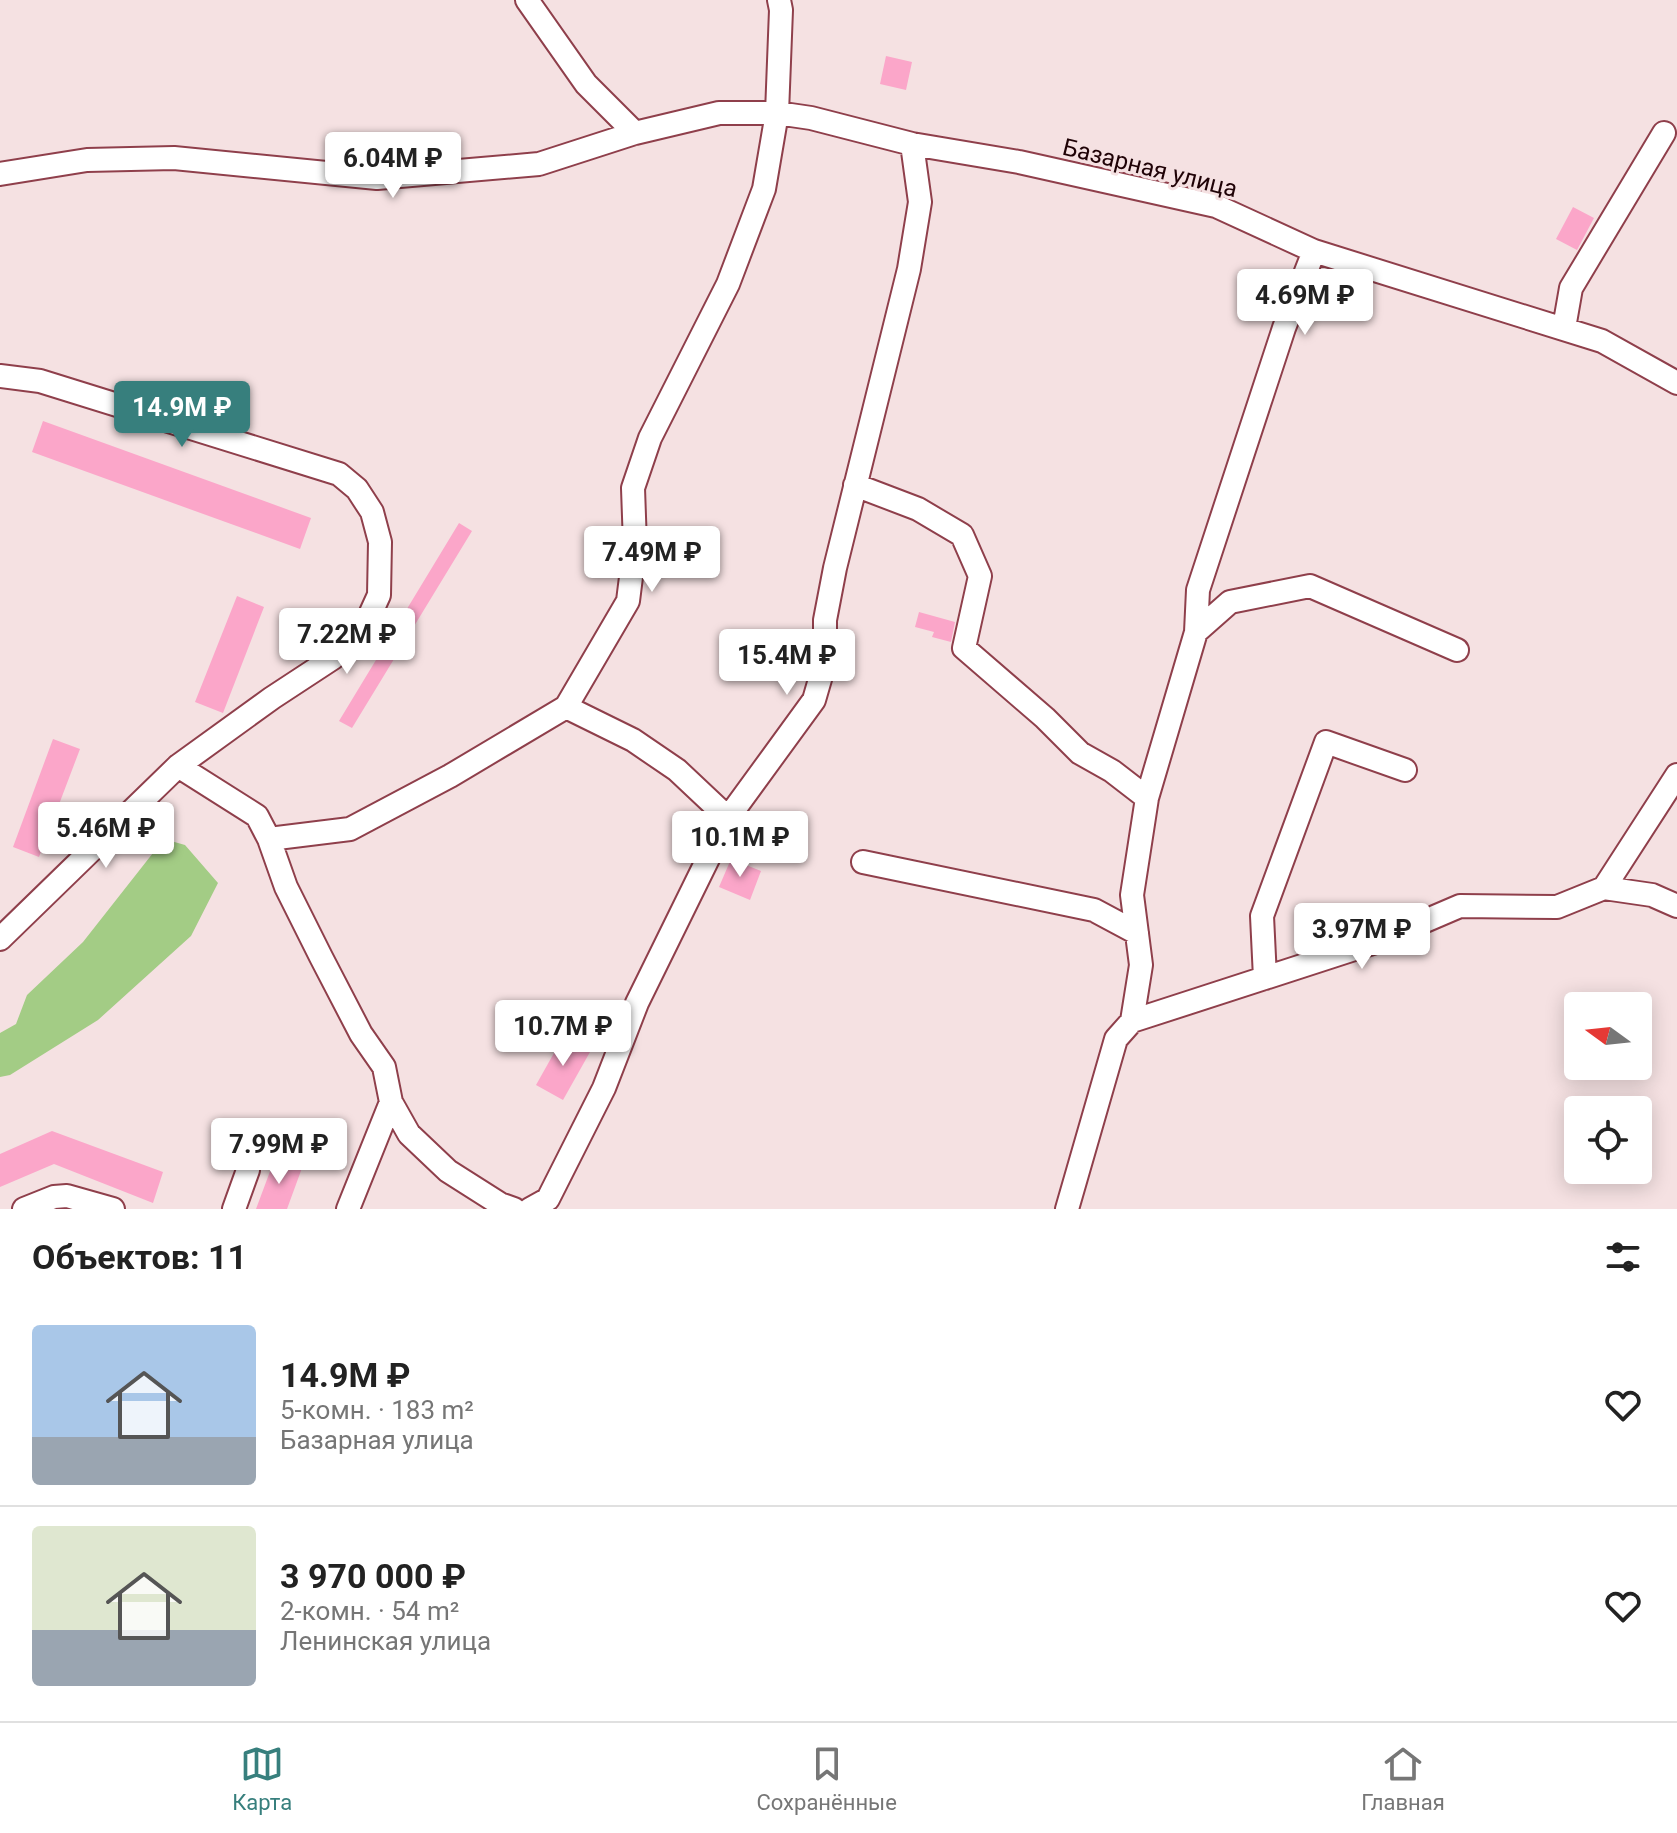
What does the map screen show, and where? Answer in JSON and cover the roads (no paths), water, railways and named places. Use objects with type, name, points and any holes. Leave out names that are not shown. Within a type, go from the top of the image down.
[{"type":"street","points":[[527,0],[586,84],[635,133]]},
{"type":"street","points":[[269,839],[350,829],[450,776],[566,707],[628,601],[635,545],[633,488],[650,438],[728,284],[764,189],[777,113],[779,0]]},
{"type":"street","name":"Базарная улица","points":[[0,174],[87,160],[174,158],[377,178],[539,164],[635,133],[719,113],[777,113],[1216,206],[1314,251],[1602,341],[1677,383]]},
{"type":"street","points":[[1564,328],[1571,288],[1664,133]]},
{"type":"street","points":[[530,1209],[548,1199],[598,1101],[637,1003],[728,818],[814,700],[825,662],[827,607],[912,256],[920,202],[912,144]]},
{"type":"street","points":[[1132,1021],[1141,965],[1132,895],[1147,798],[1196,632],[1198,590],[1284,328],[1314,251]]},
{"type":"street","points":[[0,376],[40,381],[339,474],[357,489],[372,512],[380,542],[379,595],[369,617],[333,658],[178,766],[0,939]]},
{"type":"street","points":[[855,485],[918,509],[962,535],[980,576],[964,648],[1045,718],[1080,753],[1112,771],[1147,798]]},
{"type":"street","points":[[1196,632],[1230,602],[1310,586],[1457,650]]},
{"type":"street","points":[[566,707],[633,740],[677,770],[728,818]]},
{"type":"street","points":[[1265,978],[1262,916],[1326,742],[1405,770]]},
{"type":"street","points":[[178,766],[257,816],[269,839],[286,887],[321,957],[361,1034],[384,1067],[391,1102],[409,1134],[448,1171],[500,1204],[514,1209]]},
{"type":"street","points":[[1604,888],[1677,775]]},
{"type":"street","points":[[863,862],[1094,910],[1137,933]]},
{"type":"street","points":[[1067,1209],[1116,1039],[1132,1021],[1376,942],[1460,906],[1557,907],[1604,888],[1652,895],[1677,906]]},
{"type":"street","points":[[348,1209],[391,1102]]},
{"type":"street","points":[[234,1209],[248,1170]]},
{"type":"street","points":[[24,1209],[54,1197],[67,1196],[113,1209]]}]
